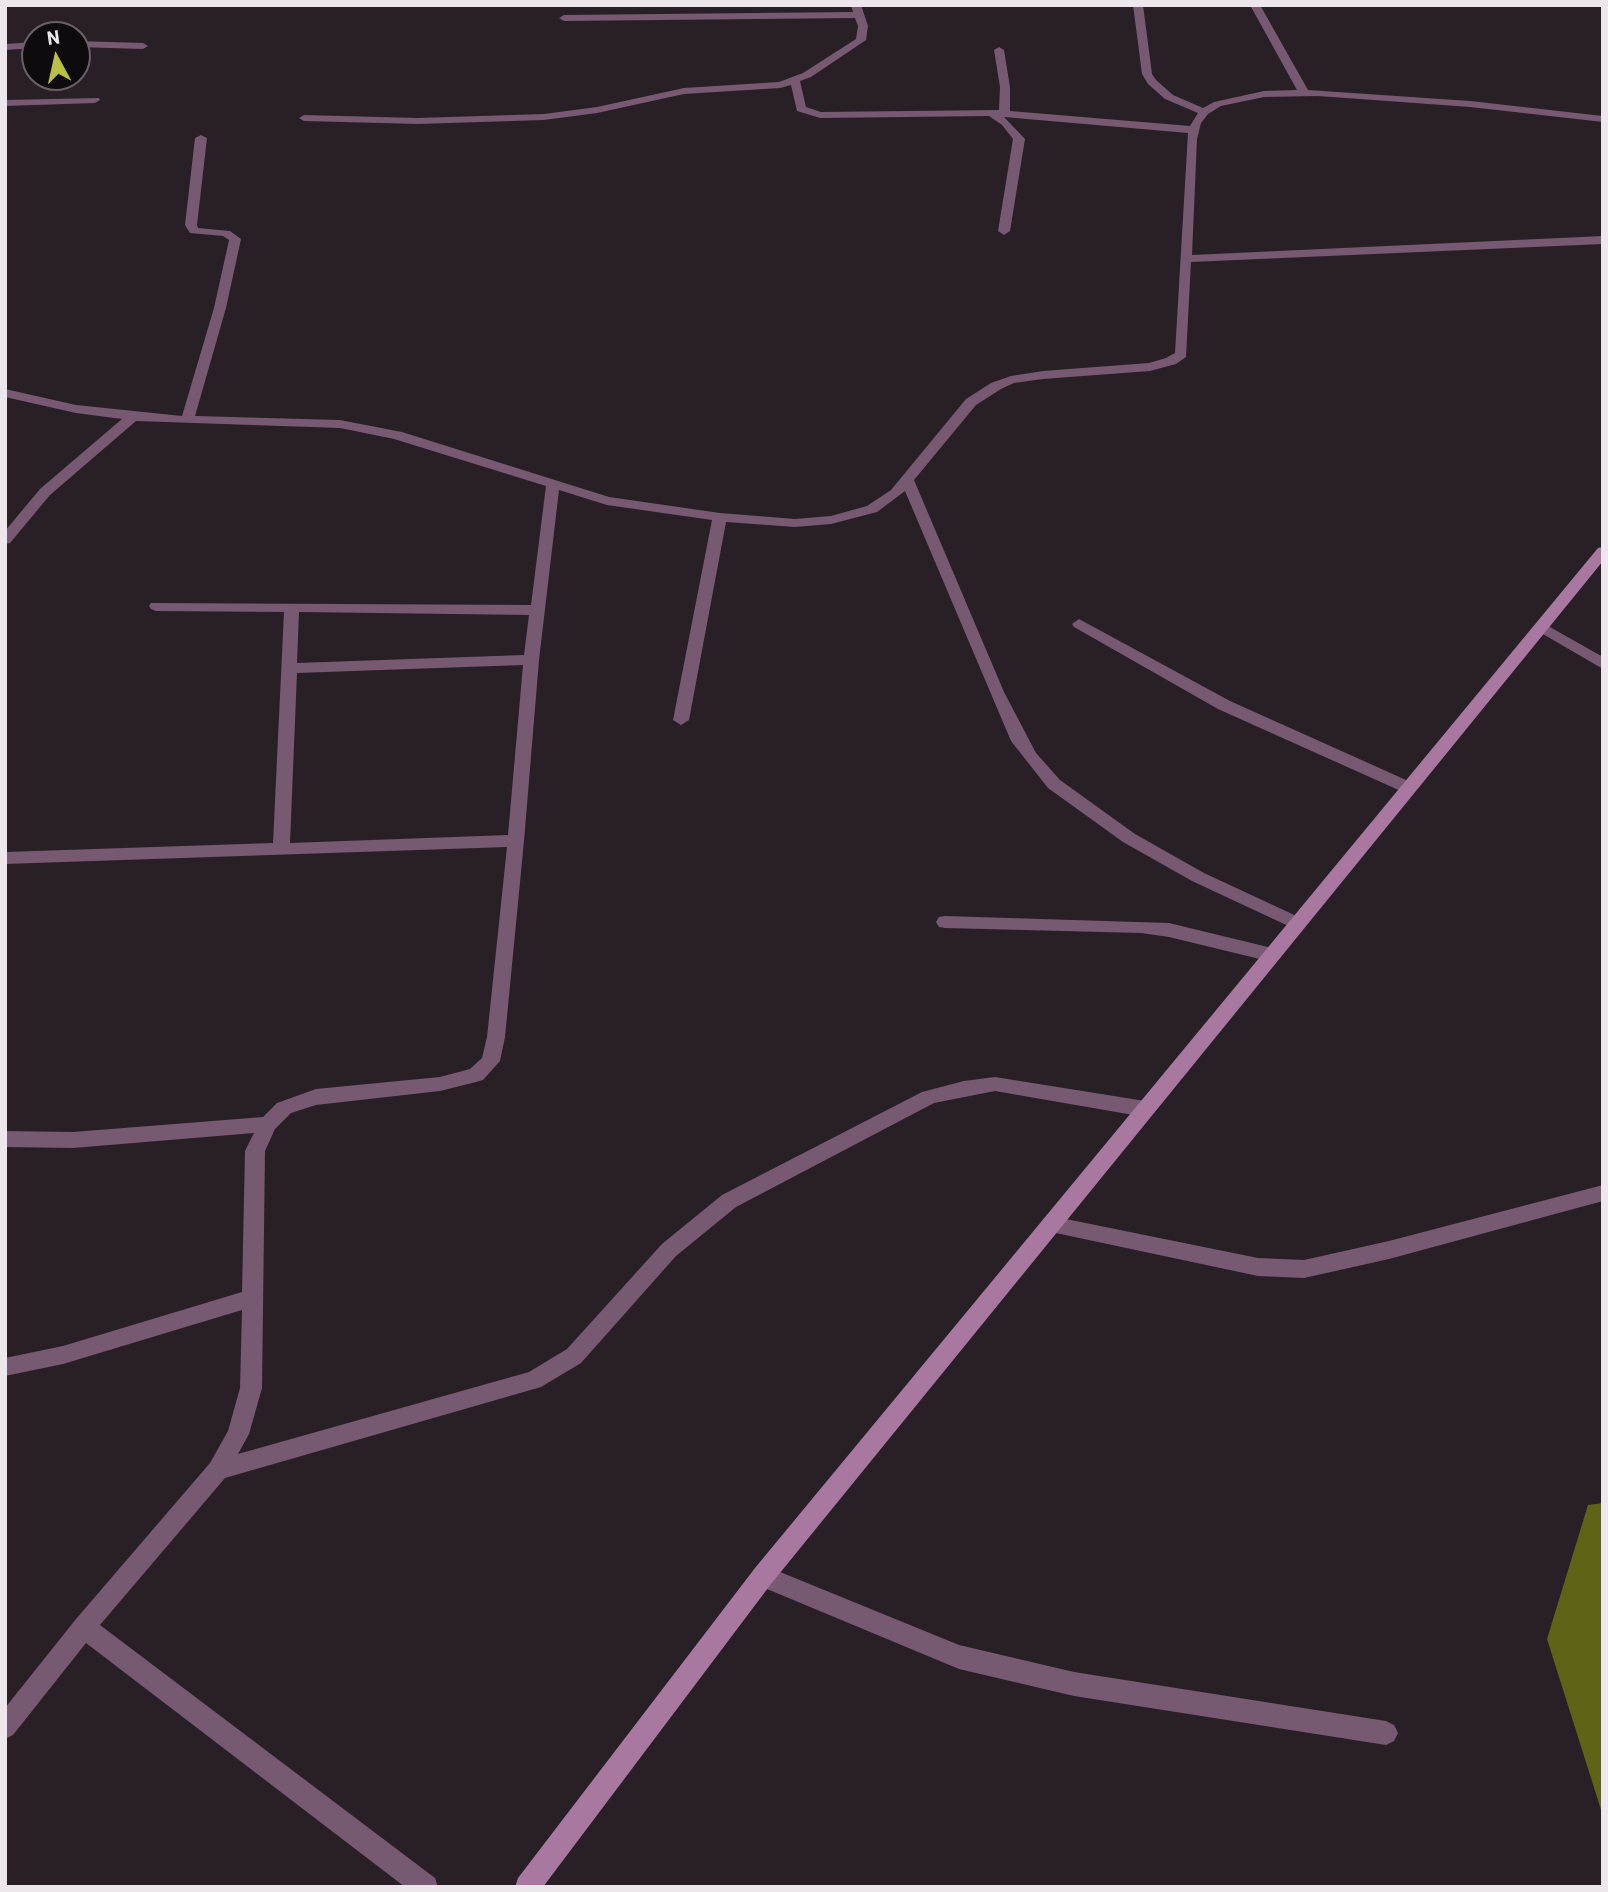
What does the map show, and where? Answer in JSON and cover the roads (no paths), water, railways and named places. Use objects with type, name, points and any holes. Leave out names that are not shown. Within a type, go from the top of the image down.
[{"type":"street","points":[[1138,5],[1147,74],[1169,97],[1204,112]]},
{"type":"street","points":[[1255,5],[1304,93]]},
{"type":"street","points":[[304,118],[418,121],[544,117],[597,110],[684,91],[795,82],[861,40],[863,26],[857,10],[564,18]]},
{"type":"street","points":[[91,45],[143,47]]},
{"type":"street","points":[[999,50],[1005,87],[1004,114]]},
{"type":"street","points":[[795,82],[801,109],[811,113],[837,116],[991,113],[1194,130]]},
{"type":"street","points":[[5,393],[52,405],[133,416],[187,421],[311,422],[372,429],[626,505],[795,523],[831,520],[872,509],[896,493],[971,402],[996,386],[1011,380],[1043,375],[1150,367],[1171,361],[1181,354],[1188,174],[1194,130],[1204,112],[1218,104],[1250,97],[1304,93],[1470,104],[1603,119]]},
{"type":"street","points":[[5,103],[95,100]]},
{"type":"street","points":[[991,113],[1006,123],[1019,139],[1004,231]]},
{"type":"street","points":[[187,421],[220,308],[235,239],[226,233],[194,231],[191,225],[201,138]]},
{"type":"street","points":[[1185,259],[1603,240]]},
{"type":"street","points":[[5,540],[45,492],[133,416]]},
{"type":"street","points":[[907,480],[996,692],[1019,741],[1030,757],[1054,784],[1129,838],[1198,877],[1297,925]]},
{"type":"street","points":[[5,1727],[84,1627],[218,1470],[238,1434],[251,1388],[255,1151],[268,1124],[284,1108],[316,1097],[440,1084],[476,1075],[491,1061],[496,1037],[516,841],[531,660],[553,485]]},
{"type":"street","points":[[681,720],[720,517]]},
{"type":"street","points":[[527,1887],[763,1576],[1603,551]]},
{"type":"street","points":[[156,606],[537,610]]},
{"type":"street","points":[[281,849],[292,607]]},
{"type":"street","points":[[1079,624],[1224,705],[1409,788]]},
{"type":"street","points":[[1541,627],[1603,664]]},
{"type":"street","points":[[289,668],[531,660]]},
{"type":"street","points":[[5,858],[516,841]]},
{"type":"street","points":[[945,922],[1141,927],[1169,930],[1272,955]]},
{"type":"street","points":[[218,1470],[534,1380],[574,1356],[669,1250],[729,1201],[929,1097],[995,1084],[1145,1109]]},
{"type":"street","points":[[5,1139],[73,1140],[268,1124]]},
{"type":"street","points":[[1051,1224],[1258,1267],[1304,1269],[1389,1250],[1603,1193]]},
{"type":"street","points":[[5,1367],[63,1355],[252,1298]]},
{"type":"street","points":[[763,1576],[959,1657],[1002,1668],[1074,1684],[1386,1732]]},
{"type":"street","points":[[84,1627],[426,1887]]}]
